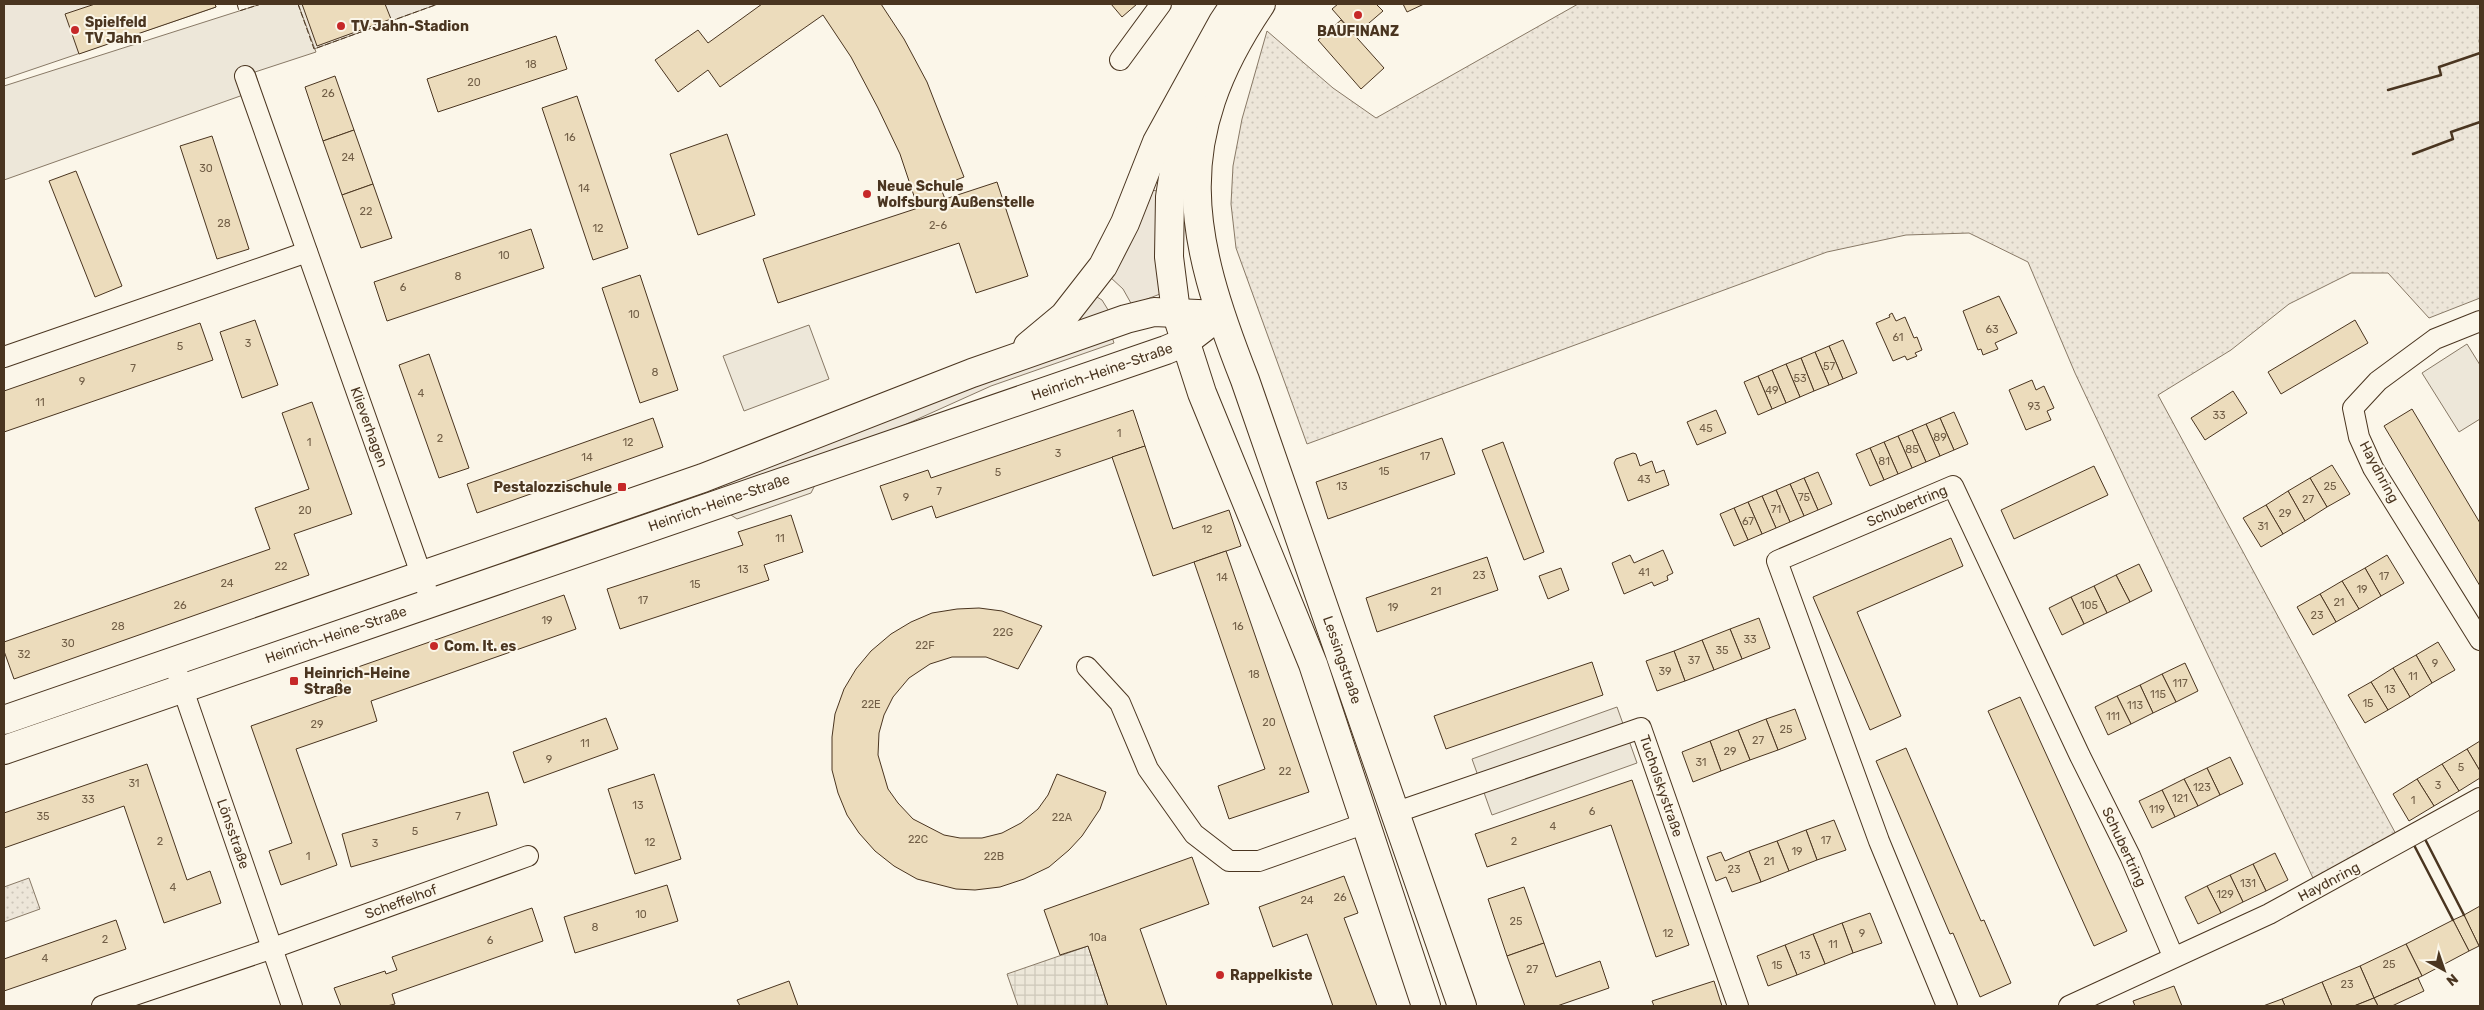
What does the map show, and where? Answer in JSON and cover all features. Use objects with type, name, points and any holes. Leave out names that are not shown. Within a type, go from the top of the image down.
[{"type":"street","points":[[1120,60],[1162,4]]},
{"type":"street","points":[[1198,71],[1223,22],[1235,4]]},
{"type":"street","name":"Lessingstraße","points":[[1261,4],[1230,56],[1214,92],[1203,125],[1196,170],[1197,214],[1202,253],[1220,315],[1245,380],[1462,1006]]},
{"type":"street","name":"Heinrich-Heine-Straße","points":[[1008,360],[1064,316],[1095,279],[1125,222],[1157,142],[1198,71]]},
{"type":"street","name":"Lessingstraße","points":[[1198,71],[1180,133],[1170,197],[1169,257],[1176,312],[1228,460],[1313,664],[1426,1006]]},
{"type":"street","name":"Klieverhagen","points":[[245,76],[431,602]]},
{"type":"street","points":[[4,357],[307,252]]},
{"type":"street","name":"Heinrich-Heine-Straße","points":[[4,720],[702,478],[1008,360],[1126,319],[1154,312],[1220,315]]},
{"type":"street","name":"Heinrich-Heine-Straße","points":[[4,750],[1185,342],[1220,315]]},
{"type":"street","name":"Haydnring","points":[[2480,320],[2435,339],[2378,381],[2353,408],[2359,437],[2373,468],[2480,640]]},
{"type":"street","name":"Schubertring","points":[[1947,1006],[1876,832],[1777,561],[1953,486],[2080,756],[2130,856],[2173,956]]},
{"type":"street","name":"Lönsstraße","points":[[173,662],[292,1006]]},
{"type":"street","points":[[1087,667],[1120,703],[1148,769],[1194,834],[1229,861],[1259,861],[1366,822]]},
{"type":"street","name":"Tucholskystraße","points":[[1394,813],[1641,728],[1738,1006]]},
{"type":"street","name":"Haydnring","points":[[2173,956],[2269,914],[2480,798]]},
{"type":"street","name":"Scheffelhof","points":[[102,1006],[273,948],[528,856]]},
{"type":"street","points":[[2074,1005],[2173,956]]},
{"type":"shaded area","name":"Spielfeld TV Jahn","points":[[4,4],[215,4],[216,7],[4,79]]},
{"type":"shaded area","points":[[261,4],[298,4],[316,52],[255,72],[260,89],[4,180],[4,86]]},
{"type":"shaded area","name":"TV Jahn-Stadion","points":[[298,4],[438,4],[314,49]]},
{"type":"shaded area","points":[[1578,4],[2480,4],[2480,298],[2429,318],[2388,273],[2351,273],[2289,304],[2231,350],[2158,395],[2397,836],[2313,878],[2075,373],[2028,262],[1969,233],[1906,235],[1827,252],[1307,444],[1236,248],[1231,204],[1233,166],[1242,119],[1267,31],[1333,88],[1376,118]]},
{"type":"shaded area","points":[[1152,190],[1157,191],[1160,294],[1132,305],[1123,289],[1110,277]]},
{"type":"shaded area","points":[[1097,297],[1102,300],[1110,313],[1066,329]]},
{"type":"shaded area","points":[[809,325],[829,379],[744,411],[723,356]]},
{"type":"shaded area","points":[[1112,337],[1114,343],[991,386],[880,436],[720,490],[718,485],[908,410]]},
{"type":"shaded area","points":[[2467,344],[2480,365],[2480,419],[2459,432],[2422,373]]},
{"type":"shaded area","points":[[816,483],[811,493],[737,519],[728,513]]},
{"type":"shaded area","points":[[1617,707],[1637,763],[1492,815],[1472,759]]},
{"type":"shaded area","points":[[29,878],[40,909],[4,922],[4,887]]},
{"type":"shaded area","points":[[1088,946],[1108,1006],[1018,1006],[1007,974]]},
{"type":"building","points":[[95,4],[215,4],[216,7],[79,54],[65,14]]},
{"type":"building","name":"TV Jahn-Stadion","points":[[302,4],[385,4],[391,19],[317,46]]},
{"type":"building","points":[[762,4],[881,4],[904,39],[927,82],[964,177],[940,186],[945,199],[918,208],[900,154],[878,108],[851,57],[823,15],[720,87],[708,70],[678,92],[655,60],[698,30],[708,43]]},
{"type":"building","points":[[1111,4],[1137,4],[1122,17]]},
{"type":"building","name":"BAUFINANZ","points":[[1338,4],[1376,4],[1383,11],[1355,35],[1332,9]]},
{"type":"building","points":[[1403,4],[1424,4],[1407,12]]},
{"type":"building","points":[[1341,20],[1384,68],[1361,89],[1318,40]]},
{"type":"building","points":[[556,36],[567,69],[438,112],[427,79]]},
{"type":"building","points":[[335,76],[354,130],[323,141],[305,87]]},
{"type":"building","points":[[577,96],[628,248],[593,260],[542,108]]},
{"type":"building","points":[[354,130],[373,184],[342,195],[323,141]]},
{"type":"building","points":[[727,134],[755,215],[698,235],[670,154]]},
{"type":"building","points":[[212,136],[249,249],[217,259],[180,146]]},
{"type":"building","points":[[76,171],[122,286],[95,297],[49,181]]},
{"type":"building","points":[[997,182],[1028,276],[976,293],[959,243],[778,303],[763,259]]},
{"type":"building","points":[[373,184],[392,238],[361,248],[342,195]]},
{"type":"building","points":[[531,229],[544,268],[387,321],[374,282]]},
{"type":"building","points":[[640,275],[678,390],[640,403],[602,288]]},
{"type":"building","points":[[1999,296],[2017,333],[1995,343],[1998,349],[1983,355],[1981,349],[1978,350],[1963,311]]},
{"type":"building","points":[[1892,313],[1896,321],[1905,317],[1914,338],[1917,337],[1922,350],[1915,353],[1917,356],[1907,360],[1905,356],[1893,361],[1876,323],[1890,317],[1889,315]]},
{"type":"building","points":[[255,320],[278,385],[242,398],[220,332]]},
{"type":"building","points":[[2355,320],[2368,343],[2281,394],[2268,372]]},
{"type":"building","points":[[200,323],[213,360],[4,432],[4,391]]},
{"type":"building","points":[[1843,340],[1857,373],[1843,379],[1829,346]]},
{"type":"building","points":[[1829,346],[1843,379],[1829,385],[1815,352]]},
{"type":"building","points":[[1815,352],[1829,385],[1814,391],[1801,358]]},
{"type":"building","points":[[429,354],[469,468],[439,478],[399,365]]},
{"type":"building","points":[[1801,358],[1814,391],[1800,397],[1786,364]]},
{"type":"building","points":[[1786,364],[1800,397],[1786,403],[1772,370]]},
{"type":"building","points":[[1772,370],[1786,403],[1772,409],[1758,376]]},
{"type":"building","points":[[1758,376],[1772,409],[1758,415],[1744,382]]},
{"type":"building","points":[[2032,380],[2036,390],[2044,386],[2054,408],[2047,411],[2051,420],[2026,430],[2009,390]]},
{"type":"building","points":[[2233,391],[2247,413],[2205,440],[2191,418]]},
{"type":"building","points":[[312,402],[352,514],[294,534],[309,575],[14,679],[4,651],[4,642],[270,549],[255,508],[309,489],[282,413]]},
{"type":"building","points":[[2412,409],[2480,523],[2480,586],[2384,426]]},
{"type":"building","points":[[1133,410],[1145,446],[936,518],[932,506],[892,520],[880,486],[928,470],[931,478]]},
{"type":"building","points":[[1716,410],[1726,433],[1697,445],[1687,422]]},
{"type":"building","points":[[1954,412],[1968,444],[1954,450],[1940,418]]},
{"type":"building","points":[[653,418],[663,447],[477,513],[467,484]]},
{"type":"building","points":[[1940,418],[1954,450],[1940,456],[1926,424]]},
{"type":"building","points":[[1926,424],[1940,456],[1926,462],[1912,430]]},
{"type":"building","points":[[1912,430],[1926,462],[1912,468],[1898,436]]},
{"type":"building","points":[[1898,436],[1912,468],[1898,474],[1884,442]]},
{"type":"building","points":[[1442,438],[1455,474],[1328,519],[1316,482]]},
{"type":"building","points":[[1503,442],[1544,552],[1524,560],[1482,450]]},
{"type":"building","points":[[1884,442],[1898,474],[1884,480],[1870,448]]},
{"type":"building","points":[[1145,446],[1173,529],[1229,510],[1241,546],[1153,576],[1112,457]]},
{"type":"building","points":[[1870,448],[1884,480],[1870,486],[1856,454]]},
{"type":"building","points":[[1633,453],[1636,454],[1640,466],[1652,461],[1656,473],[1664,470],[1669,485],[1628,501],[1614,463],[1616,459]]},
{"type":"building","points":[[2332,465],[2350,494],[2327,507],[2310,478]]},
{"type":"building","points":[[2094,466],[2108,495],[2014,539],[2001,510]]},
{"type":"building","points":[[1818,472],[1832,504],[1818,510],[1804,478]]},
{"type":"building","points":[[1804,478],[1818,510],[1804,516],[1790,484]]},
{"type":"building","points":[[2310,478],[2327,507],[2305,521],[2288,491]]},
{"type":"building","points":[[1790,484],[1804,516],[1790,522],[1776,490]]},
{"type":"building","points":[[1776,490],[1790,522],[1776,528],[1762,496]]},
{"type":"building","points":[[2288,491],[2305,521],[2283,534],[2266,505]]},
{"type":"building","points":[[1762,496],[1776,528],[1762,534],[1748,502]]},
{"type":"building","points":[[1748,502],[1762,534],[1748,540],[1734,508]]},
{"type":"building","points":[[2266,505],[2283,534],[2261,547],[2243,518]]},
{"type":"building","points":[[1734,508],[1748,540],[1734,546],[1720,514]]},
{"type":"building","points":[[791,515],[803,552],[764,565],[769,580],[620,629],[607,589],[743,545],[738,532]]},
{"type":"building","points":[[1951,538],[1963,566],[1857,612],[1901,716],[1870,730],[1813,597]]},
{"type":"building","points":[[1663,550],[1673,573],[1667,576],[1668,580],[1654,586],[1652,582],[1624,594],[1612,563],[1630,555],[1634,563]]},
{"type":"building","points":[[1226,551],[1309,792],[1229,819],[1218,786],[1265,769],[1194,562]]},
{"type":"building","points":[[2387,555],[2404,583],[2381,596],[2365,568]]},
{"type":"building","points":[[1487,557],[1498,590],[1377,632],[1366,598]]},
{"type":"building","points":[[2139,564],[2152,591],[2130,602],[2116,575]]},
{"type":"building","points":[[1561,568],[1569,590],[1548,599],[1539,576]]},
{"type":"building","points":[[2365,568],[2381,596],[2359,609],[2342,581]]},
{"type":"building","points":[[2116,575],[2130,602],[2107,613],[2094,586]]},
{"type":"building","points":[[2342,581],[2359,609],[2336,622],[2320,594]]},
{"type":"building","points":[[2094,586],[2107,613],[2084,624],[2071,597]]},
{"type":"building","points":[[2320,594],[2336,622],[2313,635],[2297,607]]},
{"type":"building","points":[[564,595],[576,629],[371,701],[377,721],[296,749],[337,865],[281,885],[269,851],[292,843],[251,726],[345,693],[338,674]]},
{"type":"building","points":[[2071,597],[2084,624],[2062,635],[2049,608]]},
{"type":"building","points":[[979,608],[1002,611],[1042,626],[1018,669],[986,657],[952,657],[930,664],[909,678],[893,697],[884,715],[879,733],[878,755],[888,789],[913,819],[944,835],[960,838],[982,838],[1002,833],[1021,823],[1038,809],[1048,795],[1057,774],[1106,792],[1100,809],[1082,836],[1049,867],[1024,879],[1000,887],[975,890],[956,889],[917,879],[894,866],[875,851],[859,833],[847,815],[838,793],[832,770],[832,737],[835,714],[844,689],[856,669],[871,651],[891,634],[911,622],[932,613]]},
{"type":"building","points":[[1759,618],[1770,648],[1742,659],[1730,629]]},
{"type":"building","points":[[1730,629],[1742,659],[1714,670],[1702,640]]},
{"type":"building","points":[[1702,640],[1714,670],[1685,681],[1674,651]]},
{"type":"building","points":[[2438,642],[2455,670],[2432,683],[2416,655]]},
{"type":"building","points":[[1674,651],[1685,681],[1657,691],[1646,661]]},
{"type":"building","points":[[2416,655],[2432,683],[2410,697],[2393,668]]},
{"type":"building","points":[[1592,662],[1603,695],[1446,749],[1434,716]]},
{"type":"building","points":[[2185,663],[2198,691],[2176,702],[2162,674]]},
{"type":"building","points":[[2393,668],[2410,697],[2388,710],[2371,682]]},
{"type":"building","points":[[2162,674],[2176,702],[2153,713],[2140,685]]},
{"type":"building","points":[[2371,682],[2388,710],[2365,723],[2348,695]]},
{"type":"building","points":[[2140,685],[2153,713],[2131,724],[2117,696]]},
{"type":"building","points":[[2117,696],[2131,724],[2108,735],[2095,707]]},
{"type":"building","points":[[2020,697],[2127,931],[2094,946],[1988,711]]},
{"type":"building","points":[[1795,709],[1806,739],[1778,750],[1766,719]]},
{"type":"building","points":[[606,718],[618,749],[524,783],[513,752]]},
{"type":"building","points":[[1766,719],[1778,750],[1750,760],[1738,730]]},
{"type":"building","points":[[1738,730],[1750,760],[1721,771],[1710,741]]},
{"type":"building","points":[[1710,741],[1721,771],[1693,782],[1682,752]]},
{"type":"building","points":[[2480,741],[2480,771],[2467,749]]},
{"type":"building","points":[[1906,748],[1981,921],[1984,920],[2011,983],[1980,997],[1953,933],[1950,934],[1876,761]]},
{"type":"building","points":[[2467,749],[2480,771],[2480,778],[2459,791],[2442,764]]},
{"type":"building","points":[[2230,757],[2243,784],[2220,795],[2207,768]]},
{"type":"building","points":[[147,764],[187,880],[210,871],[221,903],[164,923],[124,806],[4,848],[4,813]]},
{"type":"building","points":[[2442,764],[2459,791],[2434,806],[2417,779]]},
{"type":"building","points":[[2207,768],[2220,795],[2198,806],[2184,779]]},
{"type":"building","points":[[654,774],[681,859],[635,874],[608,789]]},
{"type":"building","points":[[2184,779],[2198,806],[2175,817],[2162,790]]},
{"type":"building","points":[[2417,779],[2434,806],[2409,821],[2393,794]]},
{"type":"building","points":[[1632,780],[1689,945],[1656,957],[1611,825],[1487,867],[1475,834]]},
{"type":"building","points":[[2162,790],[2175,817],[2152,828],[2139,801]]},
{"type":"building","points":[[488,792],[497,825],[351,867],[342,834]]},
{"type":"building","points":[[1834,820],[1846,850],[1817,860],[1806,830]]},
{"type":"building","points":[[1806,830],[1817,860],[1789,871],[1777,841]]},
{"type":"building","points":[[1777,841],[1789,871],[1761,882],[1749,851]]},
{"type":"building","points":[[1749,851],[1761,882],[1732,892],[1726,877],[1716,881],[1707,857],[1721,852],[1725,861]]},
{"type":"building","points":[[2275,853],[2288,880],[2266,891],[2253,864]]},
{"type":"building","points":[[1192,857],[1209,904],[1140,929],[1167,1006],[1108,1006],[1088,946],[1060,955],[1044,910]]},
{"type":"building","points":[[2253,864],[2266,891],[2243,902],[2230,875]]},
{"type":"building","points":[[2230,875],[2243,902],[2221,913],[2207,886]]},
{"type":"building","points":[[1344,876],[1358,913],[1344,918],[1377,1006],[1333,1006],[1307,934],[1273,947],[1259,907]]},
{"type":"building","points":[[667,885],[678,921],[575,953],[564,917]]},
{"type":"building","points":[[2207,886],[2221,913],[2198,924],[2185,897]]},
{"type":"building","points":[[1524,887],[1544,943],[1507,956],[1488,899]]},
{"type":"building","points":[[2480,906],[2480,945],[2479,946],[2464,915]]},
{"type":"building","points":[[532,908],[543,941],[392,994],[395,1004],[387,1006],[341,1006],[334,988],[385,971],[386,974],[397,970],[392,957]]},
{"type":"building","points":[[1870,913],[1882,943],[1853,953],[1842,923]]},
{"type":"building","points":[[2464,915],[2479,946],[2469,951],[2453,920]]},
{"type":"building","points":[[116,920],[126,949],[4,991],[4,959]]},
{"type":"building","points":[[2453,920],[2469,951],[2422,976],[2406,944]]},
{"type":"building","points":[[1842,923],[1853,953],[1825,964],[1813,934]]},
{"type":"building","points":[[1813,934],[1825,964],[1797,975],[1785,945]]},
{"type":"building","points":[[1544,943],[1556,977],[1600,961],[1609,988],[1557,1006],[1525,1006],[1507,956]]},
{"type":"building","points":[[2406,944],[2422,976],[2374,998],[2360,966]]},
{"type":"building","points":[[1785,945],[1797,975],[1768,986],[1757,956]]},
{"type":"building","points":[[2360,966],[2374,998],[2354,1006],[2332,1006],[2322,982]]},
{"type":"building","points":[[2418,978],[2424,991],[2392,1006],[2378,1006],[2374,998]]},
{"type":"building","points":[[789,981],[798,1006],[740,1006],[737,1000]]},
{"type":"building","points":[[1714,981],[1722,1006],[1654,1006],[1652,1001]]},
{"type":"building","points":[[2322,982],[2332,1006],[2285,1006],[2282,999]]},
{"type":"building","points":[[2174,986],[2182,1006],[2135,1006],[2133,1001]]},
{"type":"building","points":[[2374,998],[2378,1006],[2354,1006]]},
{"type":"building","points":[[2282,999],[2285,1006],[2263,1006]]},
{"type":"fence","points":[[237,4],[239,11],[261,4]]},
{"type":"fence","points":[[298,4],[314,49],[438,4]]},
{"type":"wall","points":[[2388,90],[2441,75],[2439,67],[2480,53]]},
{"type":"wall","points":[[2413,154],[2453,139],[2451,132],[2480,122]]},
{"type":"wall","points":[[2426,841],[2464,915]]},
{"type":"wall","points":[[2415,847],[2453,920]]},
{"type":"place","name":"BAUFINANZ","points":[[1358,15]]},
{"type":"place","name":"TV Jahn-Stadion","points":[[341,26]]},
{"type":"place","name":"Spielfeld TV Jahn","points":[[75,30]]},
{"type":"place","name":"Neue Schule Wolfsburg Außenstelle","points":[[867,194]]},
{"type":"place","name":"Pestalozzischule","points":[[622,487]]},
{"type":"place","name":"Com. It. es","points":[[434,646]]},
{"type":"place","name":"Heinrich-Heine Straße","points":[[294,681]]},
{"type":"place","name":"Rappelkiste","points":[[1220,975]]}]
